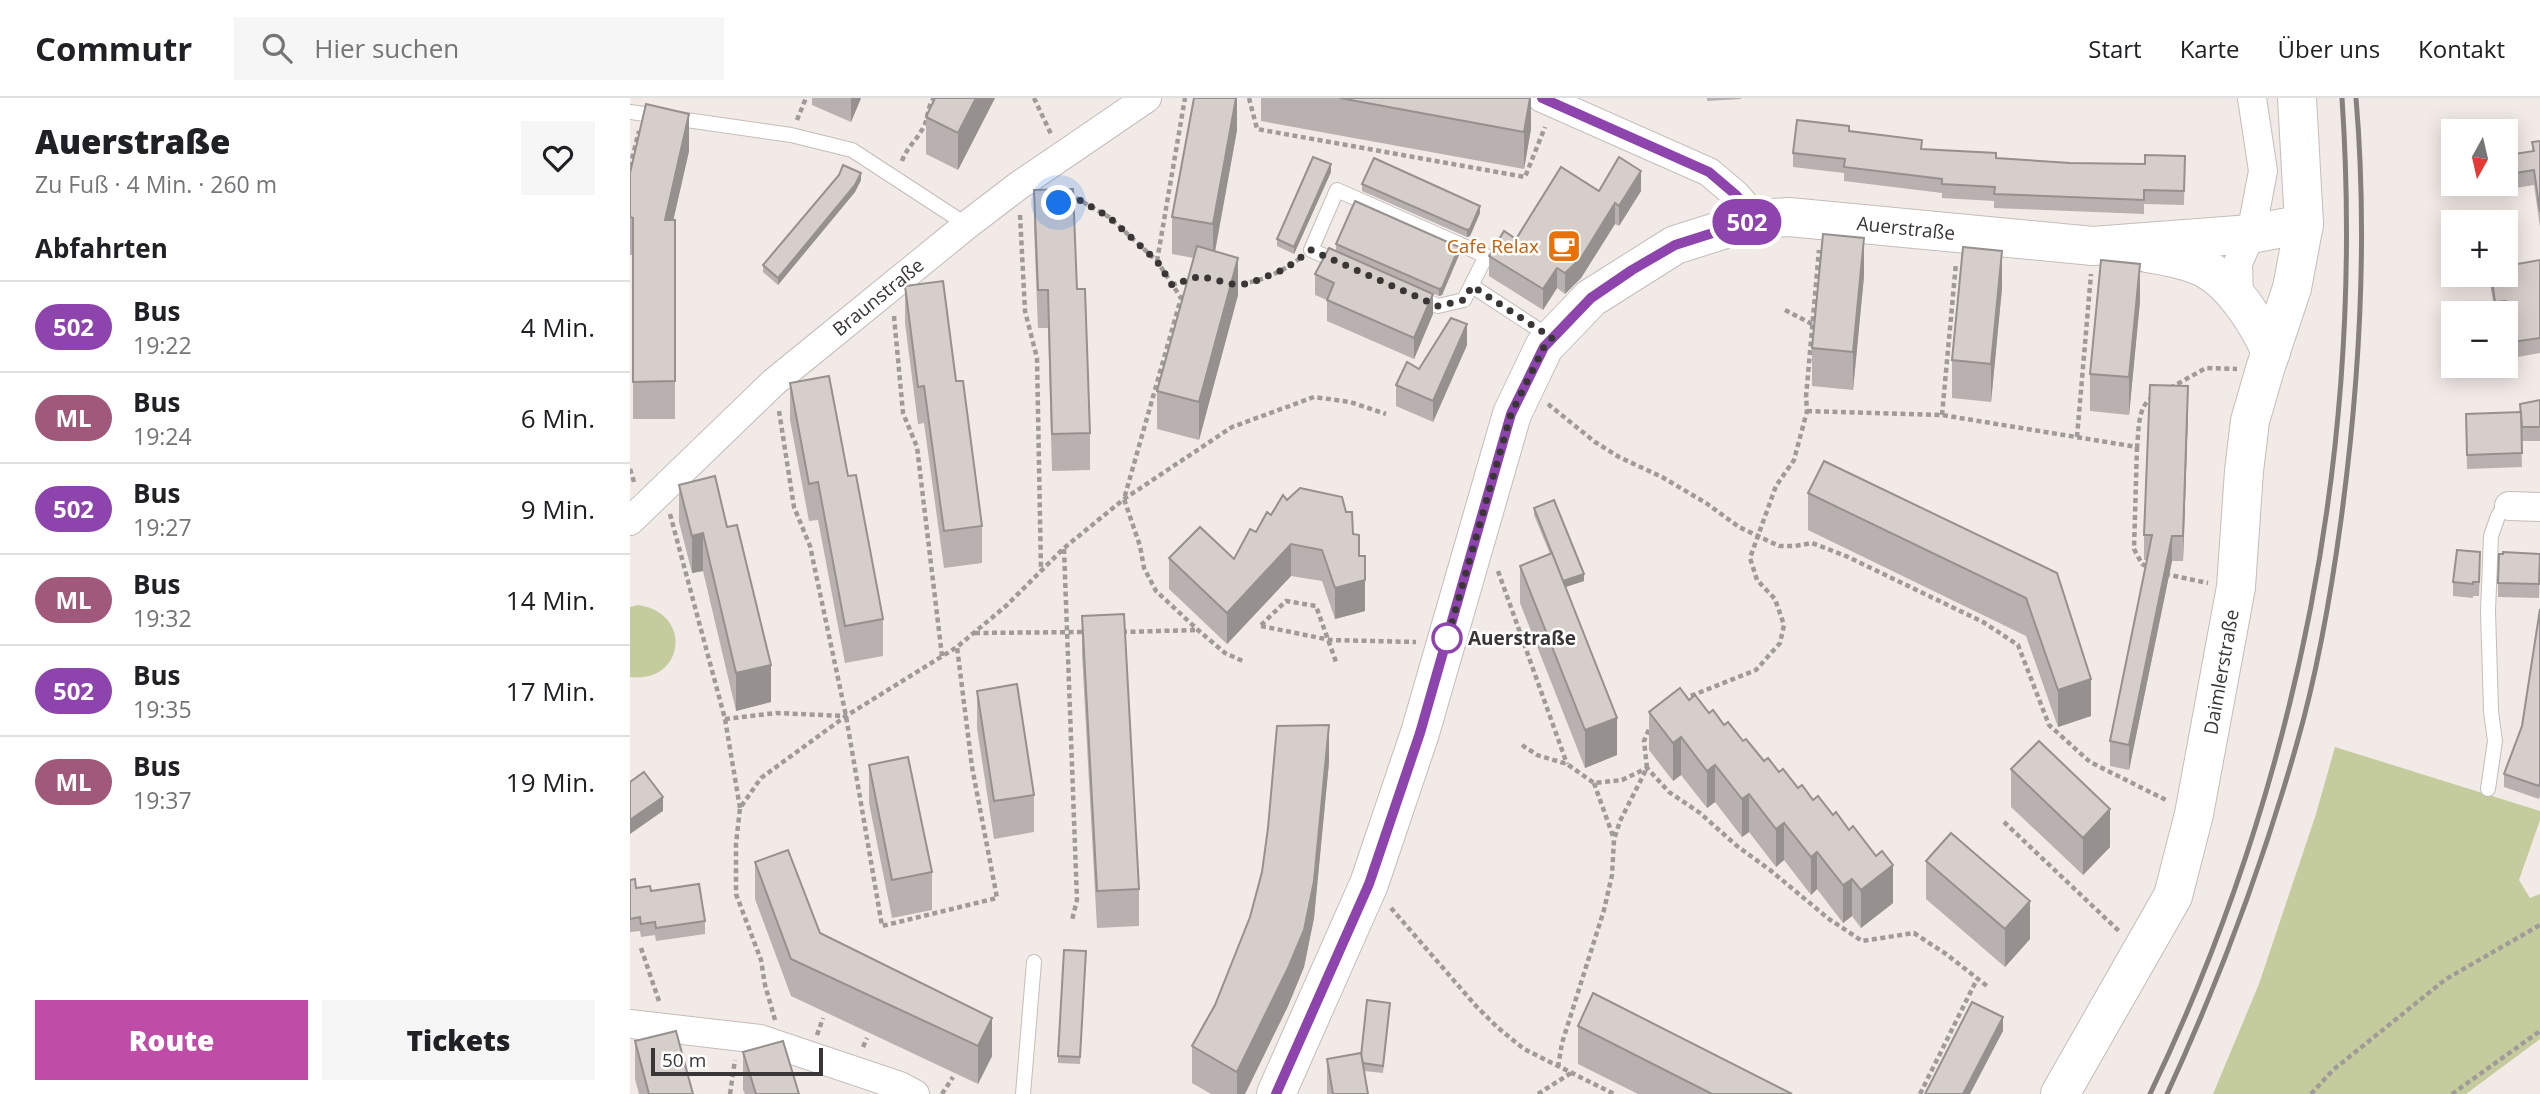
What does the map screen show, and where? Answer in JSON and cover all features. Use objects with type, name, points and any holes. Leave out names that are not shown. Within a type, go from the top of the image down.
[{"type":"street","name":"Braunstraße","points":[[630,521],[774,382],[1018,186],[1147,98]]},
{"type":"street","points":[[2239,298],[2238,263],[2251,234],[2263,171],[2252,98]]},
{"type":"street","name":"Daimlerstraße","points":[[2060,1094],[2173,896],[2194,814],[2236,587],[2250,421],[2292,288],[2304,224],[2297,98]]},
{"type":"street","points":[[1548,101],[1596,109],[1709,172],[1736,195],[1757,219]]},
{"type":"street","name":"Auerstraße","points":[[1276,1094],[1369,884],[1420,733],[1511,414],[1544,347],[1591,298],[1675,245],[1757,219],[1821,219],[2093,246],[2251,234],[2304,224]]},
{"type":"street","points":[[2093,246],[2177,258],[2208,270],[2239,298],[2262,332],[2268,360]]},
{"type":"street","points":[[2509,506],[2540,508]]},
{"type":"street","points":[[630,1024],[738,1035],[784,1047],[900,1086],[915,1094]]},
{"type":"lane","points":[[636,113],[791,135],[852,150],[967,225]]},
{"type":"lane","points":[[1337,190],[1486,256],[1472,286],[1464,300],[1438,306],[1311,250],[1337,190]]},
{"type":"lane","points":[[1472,286],[1552,338]]},
{"type":"lane","points":[[2488,789],[2495,741],[2491,711],[2488,611],[2491,536],[2498,516],[2509,506]]},
{"type":"lane","points":[[1023,1094],[1034,962]]},
{"type":"path","points":[[896,179],[905,151],[925,125],[928,106],[934,98]]},
{"type":"path","points":[[1034,98],[1062,157]]},
{"type":"path","points":[[1157,261],[1185,98]]},
{"type":"path","points":[[1248,98],[1257,129],[1525,177],[1548,101]]},
{"type":"path","points":[[630,167],[636,113]]},
{"type":"path","points":[[1018,186],[1025,311],[1037,358],[1041,571]]},
{"type":"path","points":[[1063,201],[1071,195],[1109,217],[1157,261],[1181,298],[1124,499],[1140,546],[1144,568],[1156,591],[1225,653],[1245,662]]},
{"type":"path","points":[[1680,700],[1756,670],[1780,643],[1784,625],[1774,599],[1757,580],[1750,558],[1776,486],[1794,460],[1807,411],[1821,219]]},
{"type":"path","points":[[1942,415],[1958,234]]},
{"type":"path","points":[[2077,437],[2093,246]]},
{"type":"path","points":[[1221,281],[1248,284],[1285,269],[1311,250]]},
{"type":"path","points":[[1172,285],[1200,276]]},
{"type":"path","points":[[891,287],[903,413],[917,447],[942,656]]},
{"type":"path","points":[[1784,310],[1812,324]]},
{"type":"path","points":[[2236,587],[2183,579],[2142,564],[2134,549],[2140,416],[2147,400],[2206,369],[2268,360]]},
{"type":"path","points":[[774,382],[794,507],[810,546],[846,716],[882,926],[997,898],[972,767],[957,647]]},
{"type":"path","points":[[1525,386],[1595,442],[1619,457],[1662,477],[1756,536],[1779,546],[1812,543],[1823,547],[1983,622],[2018,645],[2049,725],[2090,762],[2194,814]]},
{"type":"path","points":[[740,808],[761,778],[846,716],[957,647],[1007,605],[1064,548],[1124,499],[1232,427],[1314,397],[1350,402],[1386,414]]},
{"type":"path","points":[[1807,411],[1942,415],[2137,447]]},
{"type":"path","points":[[663,489],[725,719],[740,808],[736,844],[736,894],[761,960],[765,985],[784,1047]]},
{"type":"path","points":[[1064,548],[1077,900],[1072,920]]},
{"type":"path","points":[[1471,554],[1496,564],[1567,764]]},
{"type":"path","points":[[1336,662],[1330,640],[1316,606],[1286,601],[1261,626],[1330,640],[1446,643]]},
{"type":"path","points":[[1119,632],[1198,631]]},
{"type":"path","points":[[974,633],[1093,632]]},
{"type":"path","points":[[725,719],[776,713],[846,716]]},
{"type":"path","points":[[1558,1067],[1562,1043],[1604,910],[1612,875],[1614,840],[1620,821],[1647,768],[1644,741],[1652,724]]},
{"type":"path","points":[[1522,745],[1537,755],[1567,764],[1594,783],[1614,840]]},
{"type":"path","points":[[1594,783],[1622,780],[1647,768]]},
{"type":"path","points":[[1647,768],[1669,792],[1700,813],[1829,919],[1862,941],[1914,933],[1987,986]]},
{"type":"path","points":[[2004,822],[2141,951]]},
{"type":"path","points":[[1369,884],[1476,1006],[1524,1049],[1614,1094]]},
{"type":"path","points":[[2311,1094],[2333,1070],[2446,979],[2540,925]]},
{"type":"path","points":[[641,948],[669,1028]]},
{"type":"path","points":[[1920,1094],[1978,979]]},
{"type":"path","points":[[2452,1094],[2540,1031]]},
{"type":"path","points":[[730,1094],[738,1035]]},
{"type":"path","points":[[1538,1094],[1572,1073]]},
{"type":"path","points":[[942,1094],[953,1077]]},
{"type":"green space","points":[[638,605],[656,611],[668,621],[674,633],[675,647],[671,659],[662,670],[648,676],[630,677],[630,607]]},
{"type":"green space","points":[[2335,747],[2540,811],[2540,820],[2519,880],[2530,898],[2540,894],[2540,1039],[2466,1094],[2213,1094],[2259,984],[2316,814]]},
{"type":"building","points":[[935,98],[976,98],[958,133],[926,117]]},
{"type":"building","points":[[1194,98],[1236,98],[1213,224],[1172,217]]},
{"type":"building","points":[[1340,98],[1530,98],[1524,132]]},
{"type":"building","points":[[646,104],[689,114],[665,220],[675,220],[675,381],[633,382],[633,218],[630,217],[630,173]]},
{"type":"building","points":[[1797,120],[1849,126],[1849,131],[1922,140],[1921,149],[1996,153],[1996,158],[2145,164],[2145,155],[2185,156],[2184,191],[2144,190],[2144,200],[1994,194],[1995,187],[1942,184],[1942,179],[1844,167],[1845,159],[1793,153]]},
{"type":"building","points":[[2540,141],[2540,212],[2534,170],[2518,173],[2518,153],[2534,151],[2532,142]]},
{"type":"building","points":[[1313,157],[1331,164],[1294,247],[1277,239]]},
{"type":"building","points":[[1619,157],[1641,171],[1619,206],[1615,203],[1581,258],[1565,273],[1557,268],[1543,289],[1489,256],[1504,231],[1516,239],[1561,167],[1599,191]]},
{"type":"building","points":[[1374,158],[1480,206],[1470,229],[1362,184]]},
{"type":"building","points":[[843,165],[861,173],[855,185],[778,278],[763,265],[839,175]]},
{"type":"building","points":[[1073,189],[1077,289],[1085,289],[1090,433],[1052,434],[1048,290],[1038,290],[1034,190]]},
{"type":"building","points":[[1355,201],[1459,247],[1442,288],[1336,244]]},
{"type":"building","points":[[1823,234],[1864,238],[1853,352],[1812,348]]},
{"type":"building","points":[[1197,246],[1238,258],[1199,402],[1157,391]]},
{"type":"building","points":[[1963,247],[2002,251],[1991,364],[1952,360]]},
{"type":"building","points":[[1329,248],[1433,294],[1414,338],[1327,300],[1334,283],[1315,274]]},
{"type":"building","points":[[2101,260],[2140,264],[2129,377],[2090,374]]},
{"type":"building","points":[[2540,260],[2540,338],[2518,341],[2518,301],[2495,301],[2493,287],[2518,287],[2518,264]]},
{"type":"building","points":[[943,281],[956,381],[963,381],[982,526],[944,531],[924,386],[918,387],[905,286]]},
{"type":"building","points":[[1451,318],[1467,324],[1433,401],[1396,385],[1407,362],[1419,369]]},
{"type":"building","points":[[829,376],[848,476],[856,475],[883,619],[845,626],[818,482],[809,484],[790,383]]},
{"type":"building","points":[[2150,385],[2188,386],[2183,536],[2172,536],[2129,745],[2110,741],[2152,535],[2144,535]]},
{"type":"building","points":[[2540,400],[2540,427],[2522,427],[2520,404]]},
{"type":"building","points":[[2521,412],[2522,453],[2467,455],[2466,414]]},
{"type":"building","points":[[1824,461],[2057,573],[2091,679],[2058,690],[2026,598],[1808,493]]},
{"type":"building","points":[[715,476],[727,527],[737,525],[771,665],[736,673],[703,533],[692,536],[679,485]]},
{"type":"building","points":[[1300,488],[1342,497],[1346,512],[1352,512],[1353,534],[1359,535],[1359,556],[1365,556],[1365,580],[1335,588],[1322,550],[1291,544],[1227,613],[1169,558],[1200,527],[1234,559],[1250,529],[1256,532],[1267,512],[1271,515],[1283,495],[1287,500]]},
{"type":"building","points":[[1554,500],[1584,574],[1563,581],[1534,508]]},
{"type":"building","points":[[2457,550],[2480,552],[2479,582],[2453,582]]},
{"type":"building","points":[[1552,553],[1617,718],[1585,730],[1520,566]]},
{"type":"building","points":[[2499,554],[2540,554],[2539,584],[2498,583]]},
{"type":"building","points":[[2540,609],[2539,786],[2504,774],[2522,726]]},
{"type":"building","points":[[1124,614],[1139,889],[1097,891],[1082,616]]},
{"type":"building","points":[[1017,684],[1034,795],[994,801],[977,691]]},
{"type":"building","points":[[1680,688],[1689,700],[1695,695],[1709,713],[1713,710],[1724,725],[1728,722],[1764,761],[1768,758],[1779,772],[1783,769],[1798,788],[1802,785],[1813,800],[1818,796],[1833,815],[1836,812],[1849,830],[1853,826],[1876,856],[1882,851],[1893,865],[1861,890],[1852,879],[1843,885],[1817,852],[1811,857],[1784,823],[1776,829],[1749,794],[1742,799],[1715,765],[1707,771],[1681,737],[1673,743],[1649,712]]},
{"type":"building","points":[[1329,725],[1314,881],[1304,930],[1237,1072],[1192,1046],[1215,1005],[1250,917],[1262,872],[1277,726]]},
{"type":"building","points":[[2039,741],[2110,809],[2083,838],[2011,769]]},
{"type":"building","points":[[908,757],[932,872],[892,880],[869,765]]},
{"type":"building","points":[[644,772],[663,797],[630,820],[630,782]]},
{"type":"building","points":[[1951,833],[2030,901],[2005,929],[1926,861]]},
{"type":"building","points":[[788,850],[820,933],[992,1018],[978,1046],[791,959],[755,862]]},
{"type":"building","points":[[635,879],[636,888],[650,886],[651,891],[699,884],[705,921],[656,928],[655,922],[641,924],[640,917],[630,919],[630,880]]},
{"type":"building","points":[[1064,950],[1086,951],[1080,1057],[1058,1056]]},
{"type":"building","points":[[1593,993],[1792,1094],[1712,1094],[1578,1026]]},
{"type":"building","points":[[1367,1000],[1390,1003],[1383,1066],[1363,1063],[1361,1056]]},
{"type":"building","points":[[1972,1002],[2003,1017],[1963,1094],[1925,1094]]},
{"type":"building","points":[[676,1031],[693,1094],[649,1094],[635,1041]]},
{"type":"building","points":[[783,1041],[799,1094],[756,1094],[743,1052]]},
{"type":"building","points":[[1361,1053],[1368,1094],[1333,1094],[1327,1059]]},
{"type":"railway","points":[[2150,1094],[2202,976],[2246,856],[2282,733],[2310,608],[2331,482],[2343,355],[2346,227],[2342,98]]},
{"type":"railway","points":[[2167,1094],[2222,965],[2270,833],[2305,715],[2323,632],[2348,467],[2357,362],[2362,256],[2356,98]]},
{"type":"bus line","name":"502","points":[[1276,1094],[1369,884],[1420,733],[1511,414],[1544,347],[1591,298],[1632,270],[1675,245],[1757,219],[1736,195],[1709,172],[1542,98]]},
{"type":"place","name":"Cafe Relax","points":[[1564,246]]},
{"type":"place","name":"Auerstraße","points":[[1447,638]]},
{"type":"route","points":[[1059,203],[1071,195],[1109,217],[1157,261],[1172,285],[1200,276],[1232,284],[1248,284],[1285,269],[1311,250],[1438,306],[1464,300],[1472,286],[1552,338],[1544,347],[1511,414],[1446,643],[1447,638]]}]
